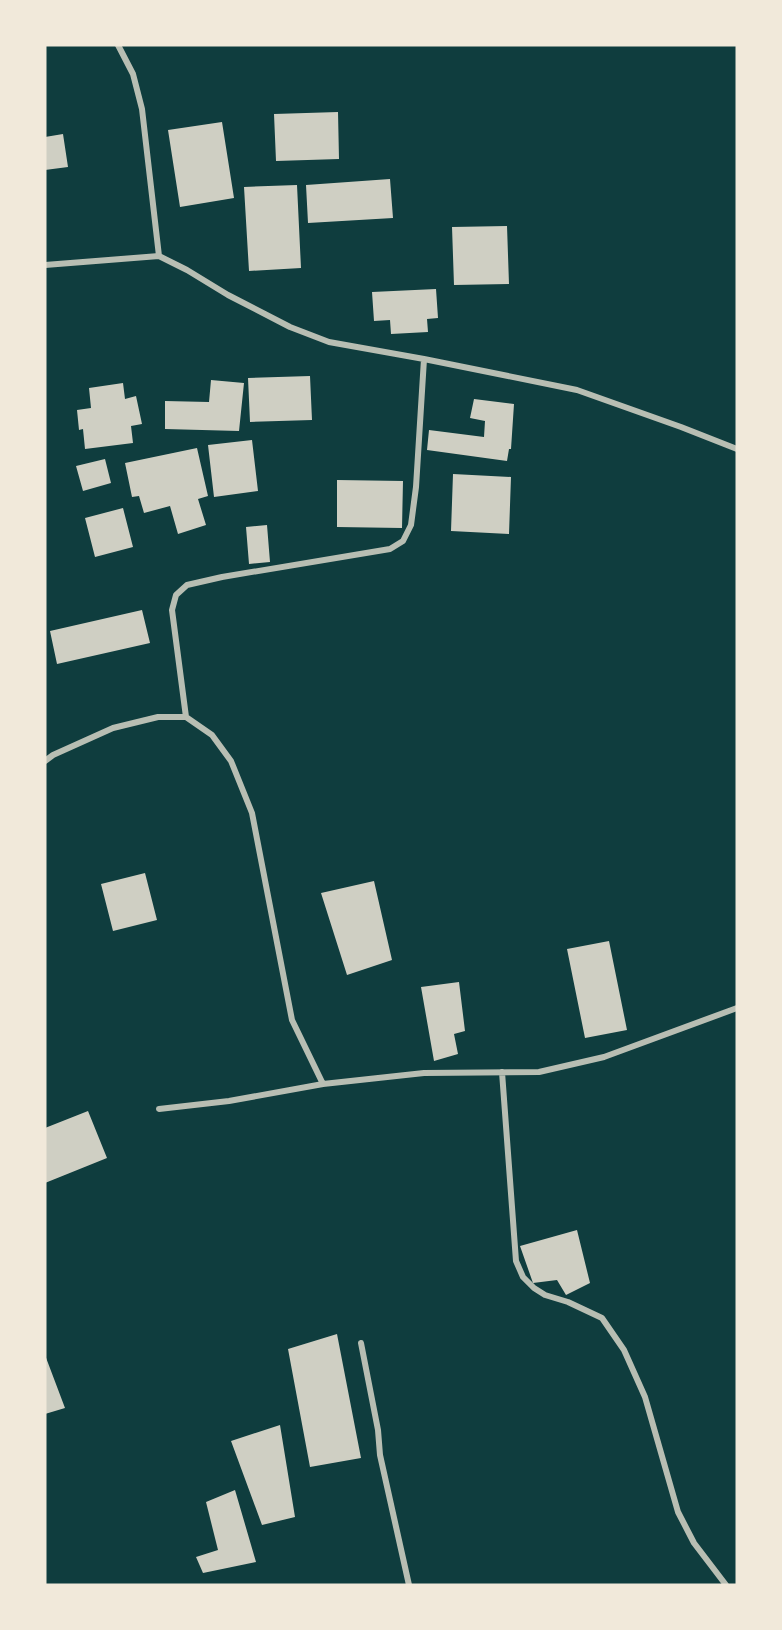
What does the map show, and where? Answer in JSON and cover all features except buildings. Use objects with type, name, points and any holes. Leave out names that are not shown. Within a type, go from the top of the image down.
[{"type":"street","points":[[118,45],[133,74],[142,109],[159,256]]},
{"type":"street","points":[[45,265],[159,256],[290,327],[329,342],[577,390],[737,449]]},
{"type":"street","points":[[186,717],[172,610],[176,595],[187,585],[390,549],[403,542],[411,525],[416,487],[424,359]]},
{"type":"street","points":[[45,760],[113,728],[158,717],[186,717],[212,735],[231,761],[252,813],[292,1020],[322,1084]]},
{"type":"street","points":[[159,1109],[229,1101],[322,1084],[424,1073],[539,1072],[604,1057],[737,1008]]},
{"type":"street","points":[[502,1072],[516,1261],[523,1277],[534,1288],[545,1295],[568,1302],[602,1318],[624,1350],[645,1397],[678,1512],[694,1543],[726,1585]]},
{"type":"street","points":[[361,1343],[378,1430],[380,1455],[409,1585]]}]
